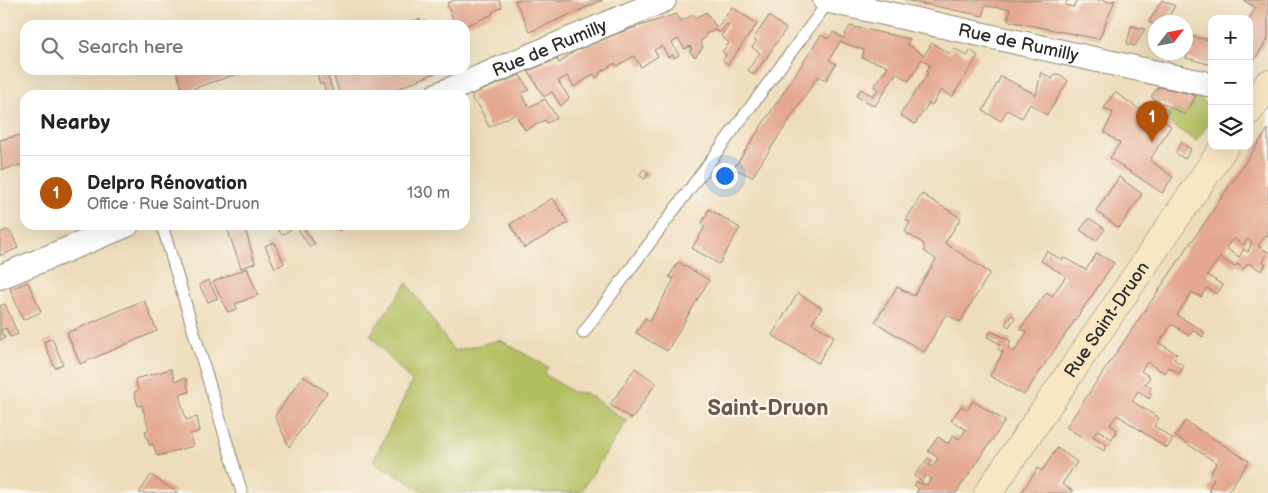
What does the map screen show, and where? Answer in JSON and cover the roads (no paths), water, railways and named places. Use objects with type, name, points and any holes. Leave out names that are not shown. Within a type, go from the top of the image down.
[{"type":"street","name":"Rue de Rumilly","points":[[449,90],[664,0]]},
{"type":"street","name":"Rue de Rumilly","points":[[827,0],[1208,84]]},
{"type":"street","name":"Rue Saint-Druon","points":[[988,493],[1222,150]]},
{"type":"street","points":[[0,277],[115,230]]},
{"type":"lane","points":[[583,333],[827,0]]},
{"type":"lane","points":[[163,230],[242,493]]},
{"type":"place","name":"Delpro Rénovation","points":[[1152,142]]},
{"type":"district","name":"Saint-Druon","points":[[768,408]]}]
